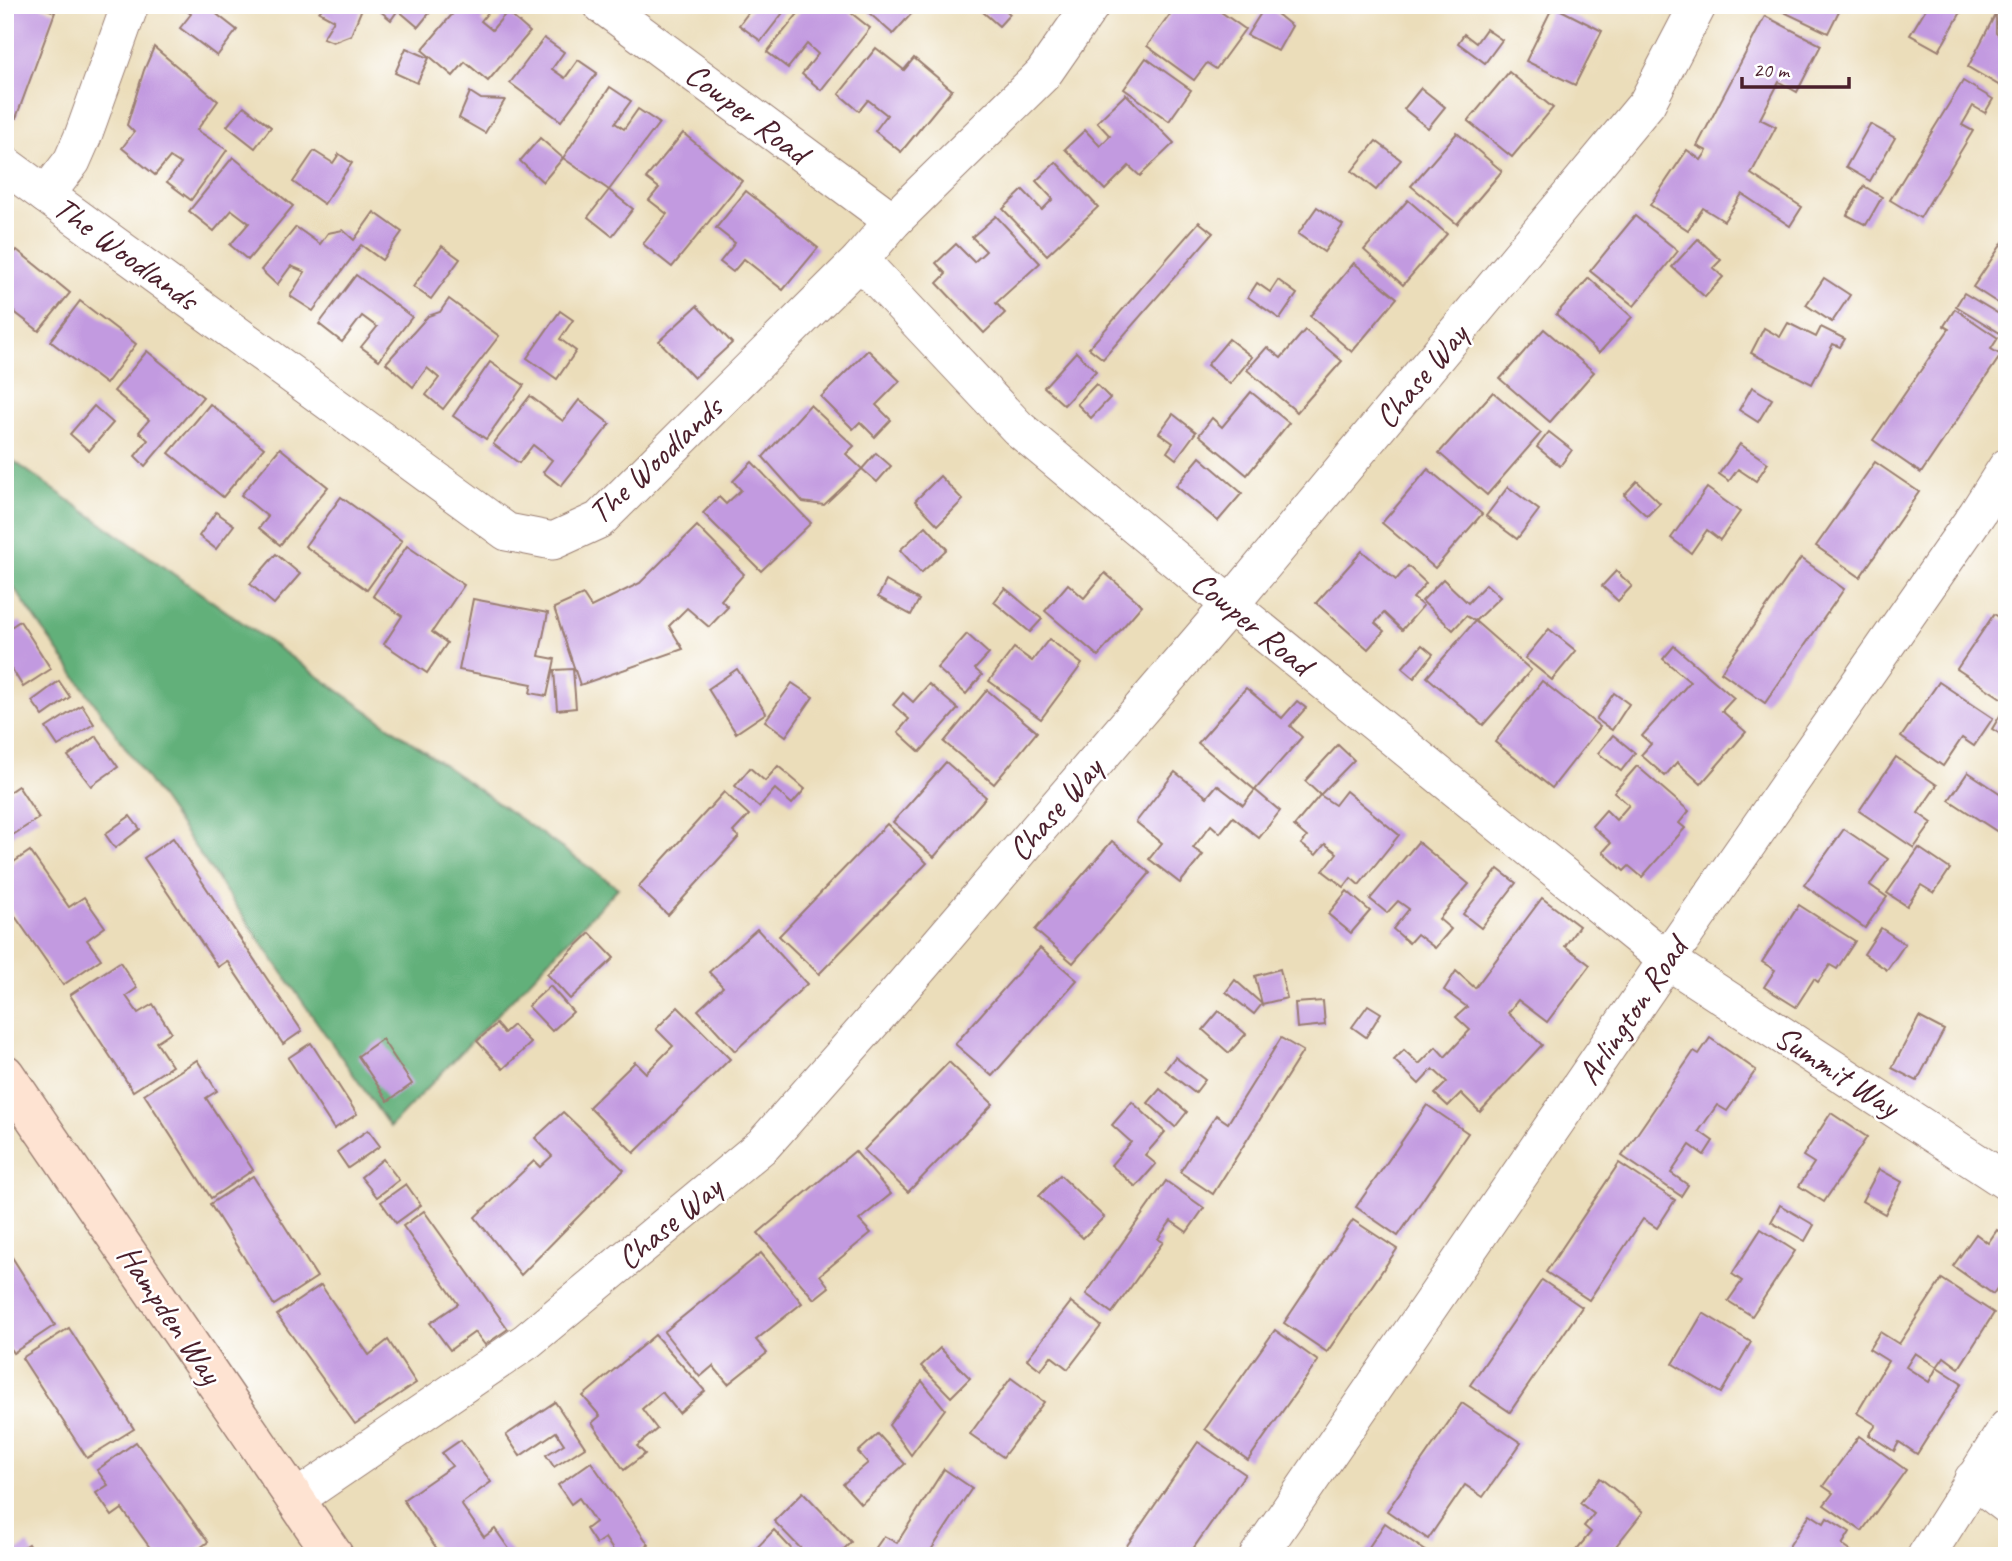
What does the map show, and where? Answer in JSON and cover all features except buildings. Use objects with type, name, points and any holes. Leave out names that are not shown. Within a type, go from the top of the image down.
[{"type":"street","points":[[46,195],[78,149],[130,5]]},
{"type":"street","name":"Cowper Road","points":[[602,5],[892,221]]},
{"type":"street","name":"The Woodlands","points":[[5,165],[507,533],[553,541],[599,520],[860,260],[892,221],[1043,74],[1091,5]]},
{"type":"street","name":"Chase Way","points":[[296,1499],[527,1341],[763,1146],[1230,605],[1647,103],[1698,5]]},
{"type":"street","name":"Cowper Road","points":[[860,260],[1018,428],[1230,605],[1667,960]]},
{"type":"street","name":"Arlington Road","points":[[1258,1556],[2007,467]]},
{"type":"street","name":"Summit Way","points":[[1667,960],[2007,1182]]},
{"type":"street","name":"Hampden Way","points":[[5,1074],[334,1556]]},
{"type":"street","points":[[1926,1556],[2007,1428]]},
{"type":"street","points":[[1973,1479],[2007,1505]]},
{"type":"green space","points":[[5,455],[618,888],[390,1127],[5,575]]}]
